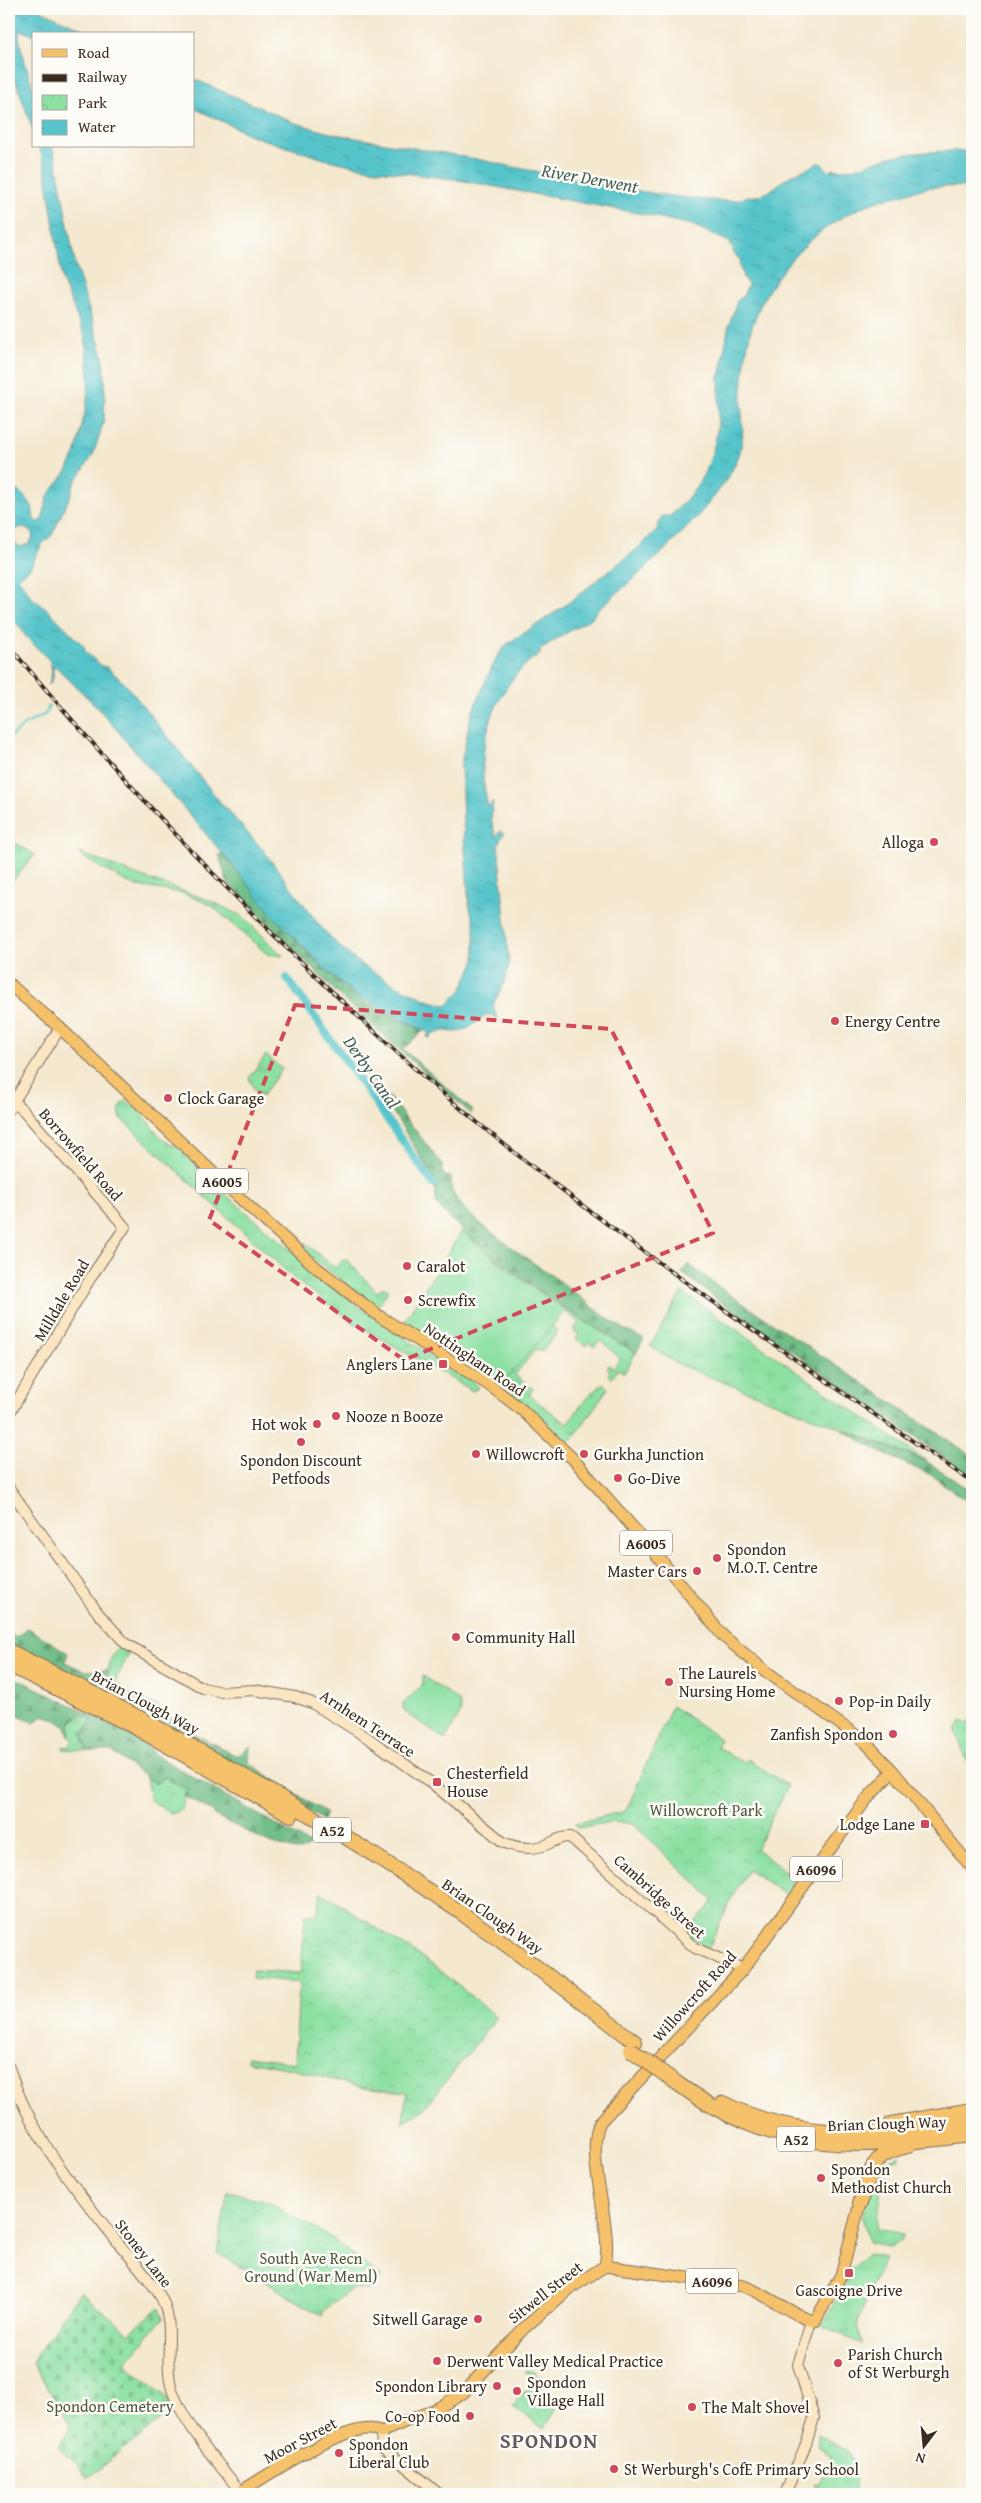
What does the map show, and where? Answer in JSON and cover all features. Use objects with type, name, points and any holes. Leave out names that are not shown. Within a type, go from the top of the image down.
[{"type":"highway","name":"Brian Clough Way","points":[[9,1651],[141,1718],[290,1803],[488,1931],[633,2046]]},
{"type":"highway","name":"Brian Clough Way","points":[[9,1665],[137,1728],[242,1786],[336,1842],[487,1941],[730,2117],[753,2127],[788,2138],[840,2144],[931,2140],[969,2136]]},
{"type":"highway","name":"Brian Clough Way","points":[[676,2078],[719,2101],[760,2119],[805,2129],[893,2132],[972,2124]]},
{"type":"highway","points":[[862,2132],[907,2121],[972,2110]]},
{"type":"highway","points":[[860,2202],[869,2171],[876,2162],[893,2150],[931,2140]]},
{"type":"main road","name":"A6005","points":[[9,984],[60,1028]]},
{"type":"main road","name":"Nottingham Road","points":[[60,1028],[245,1203],[317,1268],[380,1316],[489,1385],[522,1410],[573,1459],[730,1643],[764,1670],[864,1741],[893,1771],[972,1868]]},
{"type":"main road","name":"Willowcroft Road","points":[[605,2266],[606,2242],[596,2141],[599,2124],[743,1969],[866,1800],[893,1771]]},
{"type":"main road","points":[[811,2321],[817,2320],[842,2275],[860,2202]]},
{"type":"main road","name":"Sitwell Street","points":[[381,2432],[438,2408],[463,2393],[523,2329],[568,2289],[605,2266],[743,2286],[764,2294],[811,2321]]},
{"type":"main road","name":"Moor Street","points":[[239,2493],[342,2435],[363,2428],[376,2429],[381,2432]]},
{"type":"street","points":[[11,1105],[60,1028]]},
{"type":"street","name":"Borrowfield Road","points":[[11,1105],[23,1110],[124,1227]]},
{"type":"street","name":"Milldale Road","points":[[9,1414],[93,1274],[124,1227]]},
{"type":"street","name":"Arnhem Terrace","points":[[9,1488],[98,1613],[126,1644],[203,1688],[222,1692],[254,1690],[295,1697],[312,1703],[371,1740],[434,1785],[502,1842],[532,1849],[564,1837]]},
{"type":"street","name":"Cambridge Street","points":[[564,1837],[570,1837],[580,1845],[694,1948],[743,1969]]},
{"type":"street","name":"Stoney Lane","points":[[9,2067],[26,2115],[90,2208],[161,2299],[169,2324],[169,2376],[175,2399],[239,2493]]},
{"type":"street","points":[[785,2494],[804,2449],[814,2418],[799,2373],[799,2362],[811,2321]]},
{"type":"street","points":[[381,2432],[382,2447],[439,2494]]},
{"type":"highlighted area","points":[[295,1005],[611,1029],[713,1233],[404,1360],[209,1220]]},
{"type":"green space","points":[[9,839],[35,855],[9,885]]},
{"type":"green space","points":[[78,852],[136,875],[209,900],[242,916],[283,956],[267,954],[211,905],[182,893],[132,885],[84,858]]},
{"type":"green space","points":[[219,854],[224,855],[285,928],[335,979],[369,1005],[423,1031],[403,1049],[473,1111],[471,1114],[343,999],[227,882]]},
{"type":"green space","points":[[266,1055],[282,1069],[263,1095],[257,1095],[249,1078]]},
{"type":"green space","points":[[368,1071],[442,1164],[442,1172],[445,1176],[451,1177],[452,1191],[460,1204],[486,1228],[601,1314],[621,1328],[644,1339],[636,1353],[531,1285],[482,1247],[436,1204],[435,1180],[375,1083],[365,1074]]},
{"type":"green space","points":[[127,1101],[150,1122],[152,1128],[165,1141],[179,1148],[232,1200],[353,1303],[436,1359],[440,1365],[470,1380],[479,1388],[473,1391],[356,1324],[298,1282],[121,1119],[119,1111],[123,1102]]},
{"type":"green space","points":[[462,1231],[508,1270],[566,1310],[501,1385],[404,1322]]},
{"type":"green space","points":[[304,1242],[335,1268],[345,1258],[377,1292],[381,1288],[387,1288],[388,1291],[380,1304],[373,1305],[304,1251]]},
{"type":"green space","points":[[688,1264],[726,1292],[972,1456],[972,1477],[682,1273]]},
{"type":"green space","points":[[682,1292],[926,1461],[675,1363],[650,1346]]},
{"type":"green space","points":[[566,1310],[636,1353],[624,1373],[618,1369],[612,1378],[608,1375],[610,1371],[607,1368],[609,1365],[613,1368],[620,1359],[601,1340],[594,1347],[588,1342],[586,1346],[576,1339],[579,1335],[573,1330],[579,1323]]},
{"type":"green space","points":[[552,1326],[558,1332],[541,1352],[536,1349],[515,1375],[533,1389],[529,1395],[567,1424],[590,1394],[603,1383],[608,1388],[574,1437],[567,1442],[538,1413],[530,1410],[501,1384]]},
{"type":"green space","points":[[842,1430],[926,1461],[972,1492],[972,1505],[931,1475],[882,1453]]},
{"type":"green space","points":[[28,1628],[68,1653],[65,1662],[84,1671],[108,1670],[106,1678],[115,1681],[135,1698],[143,1697],[146,1702],[157,1705],[165,1714],[182,1723],[189,1731],[237,1756],[250,1747],[249,1763],[326,1813],[323,1820],[126,1703],[122,1705],[9,1647],[9,1634],[16,1637]]},
{"type":"green space","points":[[119,1647],[129,1654],[115,1681],[106,1678],[111,1658]]},
{"type":"green space","points":[[9,1675],[142,1739],[155,1755],[311,1845],[300,1851],[269,1843],[214,1815],[213,1811],[185,1797],[186,1789],[164,1777],[155,1784],[111,1751],[87,1751],[82,1732],[93,1720],[82,1714],[71,1722],[69,1736],[66,1725],[45,1715],[34,1723],[9,1710]]},
{"type":"green space","points":[[423,1676],[459,1701],[461,1712],[445,1740],[404,1711],[403,1704],[423,1684]]},
{"type":"green space","name":"Willowcroft Park","points":[[672,1706],[720,1739],[717,1747],[745,1763],[748,1759],[788,1786],[756,1849],[799,1881],[788,1896],[749,1870],[737,1887],[708,1949],[686,1933],[714,1900],[632,1823],[610,1822],[578,1828],[576,1823],[626,1811]]},
{"type":"green space","points":[[81,1714],[93,1719],[82,1732],[87,1751],[63,1749],[64,1746],[69,1747],[73,1740],[69,1736],[71,1722]]},
{"type":"green space","points":[[972,1718],[972,1769],[966,1759],[956,1731],[961,1721],[969,1723]]},
{"type":"green space","points":[[164,1776],[186,1789],[182,1810],[171,1814],[150,1800],[146,1777],[155,1784]]},
{"type":"green space","points":[[321,1892],[426,1960],[497,2017],[422,2111],[402,2123],[407,2092],[369,2089],[287,2068],[247,2061],[247,2057],[295,2063],[299,1982],[252,1978],[253,1970],[301,1973],[305,1914],[317,1916]]},
{"type":"green space","points":[[899,2154],[899,2158],[892,2159],[882,2181],[876,2228],[902,2234],[900,2241],[891,2248],[869,2242],[862,2217],[874,2173],[880,2169],[876,2178],[879,2179],[886,2161]]},
{"type":"green space","name":"South Ave Recn Ground (War Meml)","points":[[228,2191],[266,2201],[331,2238],[382,2277],[372,2290],[353,2288],[324,2310],[322,2316],[217,2253]]},
{"type":"green space","points":[[866,2254],[885,2258],[868,2294],[858,2322],[862,2344],[822,2326],[850,2271]]},
{"type":"green space","name":"Spondon Cemetery","points":[[80,2292],[129,2333],[159,2308],[163,2318],[125,2364],[168,2398],[170,2412],[87,2479],[76,2463],[58,2447],[71,2426],[32,2362]]},
{"type":"green space","points":[[531,2371],[541,2381],[541,2394],[557,2407],[544,2429],[513,2407],[534,2380],[524,2372]]},
{"type":"green space","points":[[817,2434],[847,2451],[854,2467],[856,2479],[855,2489],[852,2494],[820,2494],[814,2483],[819,2484],[831,2455],[817,2446]]},
{"type":"water","points":[[9,9],[38,9],[89,32],[32,32],[32,34],[19,30],[20,44],[32,85],[32,127],[9,62]]},
{"type":"water","points":[[195,79],[293,122],[325,132],[471,158],[616,187],[662,195],[702,199],[732,200],[760,195],[771,190],[790,176],[820,162],[830,172],[833,169],[856,168],[904,154],[972,151],[972,187],[925,188],[873,203],[848,214],[824,230],[802,248],[783,269],[767,293],[755,317],[748,343],[742,392],[742,445],[731,471],[717,492],[678,537],[597,610],[593,617],[542,648],[536,658],[533,658],[521,669],[502,695],[489,725],[485,741],[483,773],[488,807],[493,801],[491,819],[496,837],[500,831],[504,833],[498,844],[509,964],[504,983],[493,1005],[497,1018],[488,1014],[469,1028],[457,1032],[444,1031],[431,1034],[430,1038],[427,1037],[429,1033],[355,995],[324,968],[273,916],[224,855],[98,708],[55,666],[53,667],[53,678],[49,685],[52,672],[50,661],[27,638],[9,612],[9,488],[26,498],[31,504],[34,519],[37,522],[42,520],[48,496],[67,471],[76,452],[86,408],[89,377],[85,337],[62,280],[45,167],[40,148],[53,148],[75,264],[103,356],[105,383],[104,421],[93,455],[74,484],[52,535],[42,544],[30,568],[18,578],[32,598],[47,609],[84,646],[85,652],[102,666],[107,667],[127,686],[221,803],[263,850],[320,926],[340,947],[363,966],[397,986],[430,1001],[446,1005],[461,991],[475,960],[474,923],[469,904],[463,823],[461,764],[471,715],[498,655],[507,644],[563,607],[637,549],[656,531],[662,516],[670,516],[698,485],[706,469],[716,435],[719,376],[728,329],[737,301],[743,296],[748,285],[743,277],[739,263],[741,261],[732,251],[734,249],[729,245],[732,243],[692,225],[453,179],[370,169],[324,159],[253,136],[195,108]],"holes":[[[21,527],[31,531],[33,537],[29,544],[20,547],[12,540],[15,530]]]},
{"type":"waterway","points":[[9,738],[24,725],[46,714],[49,706]]},
{"type":"waterway","name":"Derby Canal","points":[[287,978],[433,1184]]},
{"type":"railway","points":[[9,646],[83,733],[199,859],[320,980],[437,1089],[537,1171],[659,1263],[972,1482]]},
{"type":"place","name":"Alloga","points":[[934,842]]},
{"type":"place","name":"Energy Centre","points":[[835,1021]]},
{"type":"place","name":"Clock Garage","points":[[168,1098]]},
{"type":"place","name":"Caralot","points":[[407,1266]]},
{"type":"place","name":"Screwfix","points":[[408,1300]]},
{"type":"place","name":"Anglers Lane","points":[[443,1364]]},
{"type":"place","name":"Nooze n Booze","points":[[336,1416]]},
{"type":"place","name":"Hot wok","points":[[317,1424]]},
{"type":"place","name":"Spondon Discount Petfoods","points":[[301,1442]]},
{"type":"place","name":"Willowcroft","points":[[476,1454]]},
{"type":"place","name":"Gurkha Junction","points":[[584,1454]]},
{"type":"place","name":"Go-Dive","points":[[618,1478]]},
{"type":"place","name":"Spondon M.O.T. Centre","points":[[717,1558]]},
{"type":"place","name":"Master Cars","points":[[697,1571]]},
{"type":"place","name":"Community Hall","points":[[456,1637]]},
{"type":"place","name":"The Laurels Nursing Home","points":[[669,1682]]},
{"type":"place","name":"Pop-in Daily","points":[[839,1701]]},
{"type":"place","name":"Zanfish Spondon","points":[[893,1734]]},
{"type":"place","name":"Chesterfield House","points":[[437,1782]]},
{"type":"place","name":"Lodge Lane","points":[[925,1824]]},
{"type":"place","name":"Spondon Methodist Church","points":[[821,2178]]},
{"type":"place","name":"Gascoigne Drive","points":[[849,2273]]},
{"type":"place","name":"Sitwell Garage","points":[[478,2319]]},
{"type":"place","name":"Derwent Valley Medical Practice","points":[[437,2361]]},
{"type":"place","name":"Parish Church of St Werburgh","points":[[838,2363]]},
{"type":"place","name":"Spondon Library","points":[[497,2386]]},
{"type":"place","name":"Spondon Village Hall","points":[[517,2391]]},
{"type":"place","name":"The Malt Shovel","points":[[692,2407]]},
{"type":"place","name":"Co-op Food","points":[[470,2416]]},
{"type":"place","name":"Spondon Liberal Club","points":[[339,2453]]},
{"type":"place","name":"St Werburgh's CofE Primary School","points":[[614,2469]]},
{"type":"district","name":"SPONDON","points":[[549,2440]]},
{"type":"water label","name":"River Derwent","points":[[590,178]]}]
